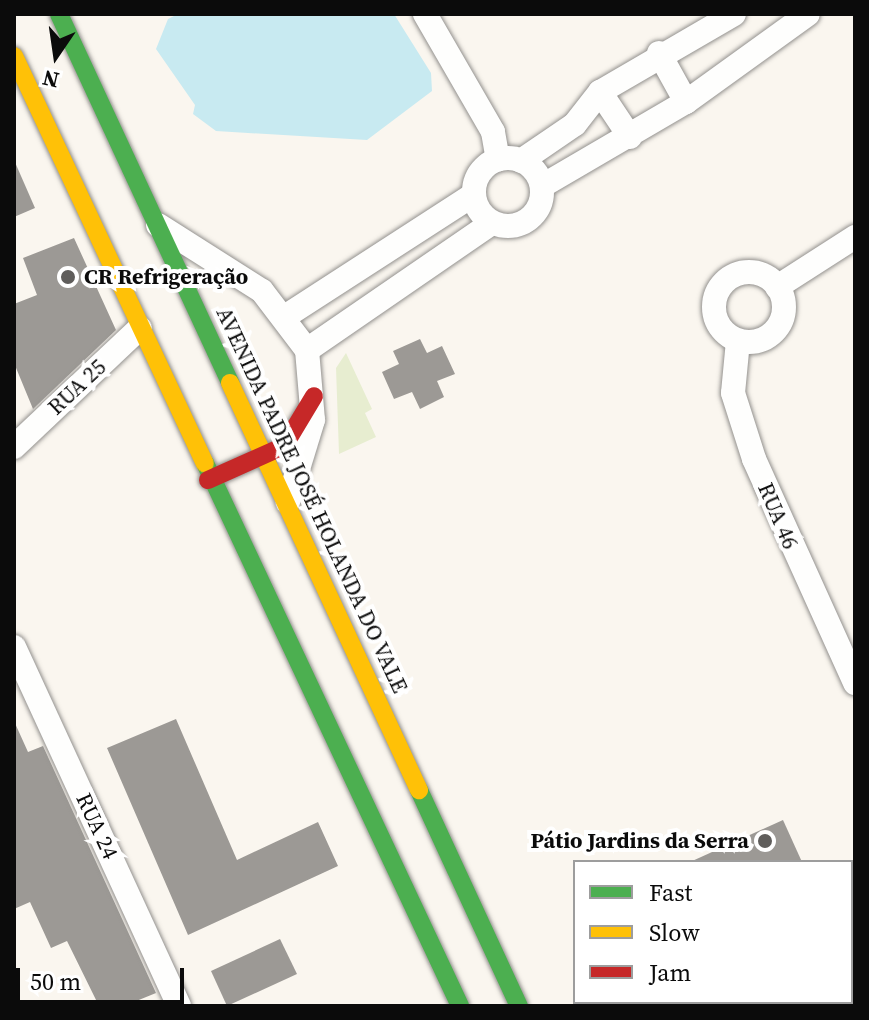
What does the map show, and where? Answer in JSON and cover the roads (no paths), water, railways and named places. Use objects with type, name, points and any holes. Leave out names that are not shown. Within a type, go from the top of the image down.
[{"type":"main road","name":"AVENIDA PADRE JOSÉ HOLANDA DO VALE","points":[[59,14],[268,456],[519,1006]]},
{"type":"main road","points":[[14,56],[26,107],[140,328],[208,480],[460,1006]]},
{"type":"main road","points":[[208,480],[268,456],[295,433],[314,396]]},
{"type":"street","points":[[425,14],[510,160],[542,186]]},
{"type":"street","points":[[286,316],[473,195],[479,173],[510,160],[575,124],[600,92],[659,53],[734,14]]},
{"type":"street","points":[[307,350],[492,223],[514,226],[533,216],[542,186],[686,102],[808,14]]},
{"type":"street","points":[[659,53],[686,102]]},
{"type":"street","points":[[600,92],[630,137]]},
{"type":"street","points":[[473,195],[492,223]]},
{"type":"street","points":[[158,225],[238,271],[286,316],[307,350],[314,396],[311,437],[288,502]]},
{"type":"street","points":[[777,287],[855,237]]},
{"type":"street","points":[[747,272],[777,287],[784,309],[776,330],[738,341],[717,322],[718,289],[747,272]]},
{"type":"street","name":"RUA 25","points":[[14,447],[140,328]]},
{"type":"street","name":"RUA 46","points":[[738,341],[733,393],[754,459],[855,683]]},
{"type":"street","name":"RUA 24","points":[[14,647],[179,1006]]},
{"type":"water","points":[[178,14],[394,14],[431,73],[432,91],[367,140],[216,131],[193,114],[195,105],[156,49],[168,19]]},
{"type":"place","name":"CR Refrigeração","points":[[68,277]]},
{"type":"place","name":"Pátio Jardins da Serra","points":[[765,841]]}]
